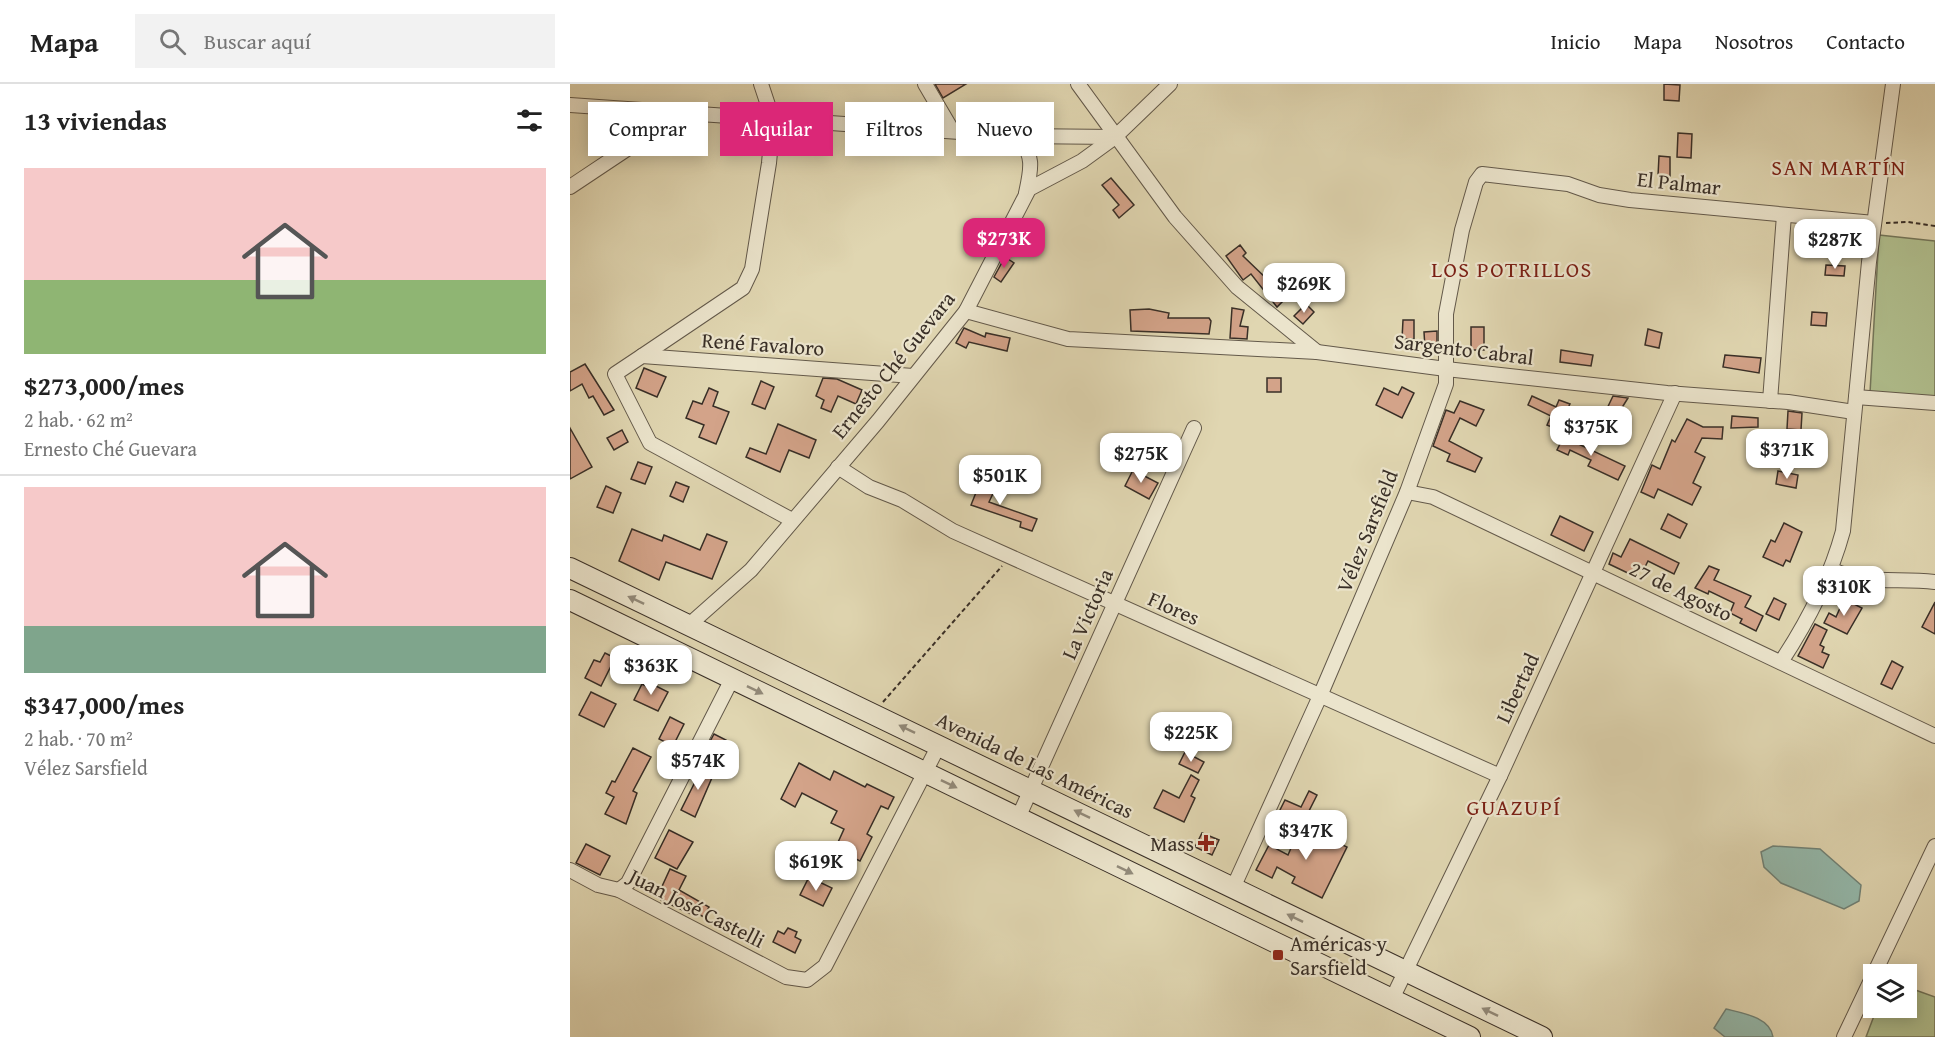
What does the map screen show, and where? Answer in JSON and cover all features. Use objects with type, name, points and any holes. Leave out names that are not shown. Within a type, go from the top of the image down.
[{"type":"main road","name":"Avenida de Las Américas","points":[[570,568],[1542,1037]]},
{"type":"main road","points":[[570,600],[1470,1037]]},
{"type":"street","points":[[761,84],[767,102]]},
{"type":"street","points":[[925,84],[952,130]]},
{"type":"street","points":[[1078,84],[1175,218],[1237,287],[1317,352]]},
{"type":"street","points":[[1026,193],[1082,161],[1115,137],[1170,84]]},
{"type":"street","points":[[1780,662],[1807,622],[1831,569],[1843,531],[1874,223],[1893,84]]},
{"type":"street","points":[[570,105],[588,107]]},
{"type":"street","points":[[833,123],[956,130]]},
{"type":"street","points":[[1054,136],[1115,137]]},
{"type":"street","points":[[570,187],[616,156]]},
{"type":"street","points":[[770,156],[752,269],[743,288],[615,374],[650,442],[792,520]]},
{"type":"street","name":"Ernesto Ché Guevara","points":[[689,625],[751,570],[878,421],[966,311],[1026,193],[1031,166],[1030,156]]},
{"type":"street","name":"El Palmar","points":[[1482,174],[1568,184],[1599,195],[1630,200],[1874,223]]},
{"type":"street","name":"Vélez Sarsfield","points":[[1233,888],[1320,696],[1407,492],[1446,384],[1444,336],[1453,273],[1476,182],[1482,174]]},
{"type":"street","points":[[1770,400],[1784,215]]},
{"type":"street","name":"Sargento Cabral","points":[[966,311],[1068,339],[1317,352],[1446,369],[1675,393],[1855,404],[1935,403]]},
{"type":"street","name":"René Favaloro","points":[[642,356],[913,376]]},
{"type":"street","name":"Libertad","points":[[1392,999],[1500,776],[1675,393]]},
{"type":"street","name":"La Victoria","points":[[1018,818],[1194,428]]},
{"type":"street","name":"Flores","points":[[838,467],[869,487],[902,500],[953,531],[1500,776]]},
{"type":"street","name":"27 de Agosto","points":[[1407,492],[1433,496],[1935,736]]},
{"type":"street","points":[[1831,569],[1845,577],[1935,582]]},
{"type":"street","points":[[619,890],[628,883],[732,679]]},
{"type":"street","points":[[925,772],[939,745]]},
{"type":"street","name":"Juan José Castelli","points":[[570,870],[598,885],[619,890],[786,976],[807,980],[825,966],[925,772]]},
{"type":"street","points":[[1844,1037],[1935,846]]},
{"type":"path","points":[[1874,223],[1908,222],[1935,226]]},
{"type":"path","points":[[873,713],[1010,557]]},
{"type":"green space","points":[[1879,235],[1935,241],[1935,397],[1870,393]]},
{"type":"green space","points":[[1917,991],[1935,997],[1935,1037],[1866,1037],[1873,1018],[1917,1018]]},
{"type":"water","points":[[1773,846],[1820,849],[1861,885],[1859,901],[1844,909],[1781,883],[1764,867],[1761,852]]},
{"type":"water","points":[[1726,1009],[1761,1020],[1771,1030],[1773,1037],[1725,1037],[1714,1028]]},
{"type":"building","points":[[935,84],[966,84],[943,98]]},
{"type":"building","points":[[1664,84],[1680,85],[1679,101],[1664,100]]},
{"type":"building","points":[[1678,133],[1692,134],[1691,158],[1677,157]]},
{"type":"building","points":[[1659,156],[1670,157],[1670,176],[1658,176]]},
{"type":"building","points":[[1111,178],[1134,205],[1119,218],[1113,210],[1119,205],[1102,185]]},
{"type":"building","points":[[1028,232],[1043,241],[1035,253],[1020,244]]},
{"type":"building","points":[[1240,245],[1246,253],[1243,256],[1268,280],[1276,274],[1283,283],[1275,289],[1285,299],[1277,307],[1251,274],[1243,280],[1226,256]]},
{"type":"building","points":[[1005,257],[1014,263],[1001,282],[994,277]]},
{"type":"building","points":[[1826,265],[1845,266],[1844,276],[1825,275]]},
{"type":"building","points":[[1306,304],[1314,312],[1303,324],[1294,316]]},
{"type":"building","points":[[1232,308],[1244,310],[1240,326],[1248,327],[1247,339],[1230,338]]},
{"type":"building","points":[[1149,309],[1169,313],[1168,318],[1209,318],[1211,321],[1209,334],[1131,331],[1130,310]]},
{"type":"building","points":[[1812,312],[1827,313],[1826,326],[1811,325]]},
{"type":"building","points":[[1403,320],[1414,320],[1414,339],[1402,339]]},
{"type":"building","points":[[1471,327],[1484,327],[1484,350],[1471,350]]},
{"type":"building","points":[[964,328],[985,337],[986,333],[1010,338],[1007,351],[969,342],[966,348],[956,343]]},
{"type":"building","points":[[1648,329],[1662,333],[1659,348],[1645,345]]},
{"type":"building","points":[[1437,331],[1437,347],[1425,348],[1424,332]]},
{"type":"building","points":[[1561,350],[1593,355],[1591,366],[1560,362]]},
{"type":"building","points":[[1725,355],[1761,358],[1759,373],[1723,367]]},
{"type":"building","points":[[585,364],[614,410],[604,415],[593,396],[589,398],[582,384],[570,391],[570,372]]},
{"type":"building","points":[[644,368],[666,377],[657,397],[636,388]]},
{"type":"building","points":[[823,378],[837,379],[862,390],[856,404],[838,396],[831,412],[821,408],[824,400],[816,396]]},
{"type":"building","points":[[1267,378],[1281,378],[1281,392],[1267,392]]},
{"type":"building","points":[[761,381],[774,387],[765,409],[752,404]]},
{"type":"building","points":[[1402,387],[1414,393],[1402,418],[1376,405],[1384,388],[1398,395]]},
{"type":"building","points":[[709,388],[718,392],[713,406],[729,412],[716,444],[699,437],[704,425],[686,418],[693,401],[702,404]]},
{"type":"building","points":[[1532,396],[1556,407],[1559,400],[1570,404],[1557,429],[1547,425],[1551,416],[1528,405]]},
{"type":"building","points":[[1613,396],[1628,398],[1613,422],[1603,417]]},
{"type":"building","points":[[1460,401],[1484,410],[1476,426],[1460,418],[1449,441],[1482,458],[1475,472],[1447,461],[1450,454],[1433,446],[1446,410],[1454,413]]},
{"type":"building","points":[[1788,411],[1802,413],[1801,430],[1787,429]]},
{"type":"building","points":[[1732,416],[1758,418],[1758,427],[1731,428]]},
{"type":"building","points":[[1687,419],[1703,427],[1723,427],[1722,439],[1702,438],[1695,452],[1705,457],[1693,483],[1701,487],[1692,505],[1658,489],[1654,498],[1641,492],[1652,465],[1660,469],[1672,440],[1675,442]]},
{"type":"building","points":[[778,424],[816,440],[809,458],[789,450],[780,472],[746,457],[750,448],[766,454]]},
{"type":"building","points":[[570,428],[592,467],[570,479]]},
{"type":"building","points":[[622,430],[628,442],[614,450],[607,438]]},
{"type":"building","points":[[1567,430],[1577,435],[1574,442],[1625,466],[1618,480],[1588,466],[1591,460],[1570,450],[1568,455],[1557,450]]},
{"type":"building","points":[[638,462],[652,467],[645,484],[631,479]]},
{"type":"building","points":[[1133,470],[1158,483],[1149,499],[1125,486]]},
{"type":"building","points":[[1778,471],[1798,475],[1796,488],[1776,484]]},
{"type":"building","points":[[981,480],[996,487],[989,502],[1037,519],[1032,531],[1020,527],[1021,522],[971,505]]},
{"type":"building","points":[[676,482],[689,487],[683,502],[670,496]]},
{"type":"building","points":[[606,486],[621,493],[613,513],[597,507]]},
{"type":"building","points":[[1668,514],[1687,524],[1680,538],[1661,529]]},
{"type":"building","points":[[1560,516],[1593,532],[1584,551],[1551,535]]},
{"type":"building","points":[[1784,523],[1802,532],[1790,562],[1786,560],[1783,566],[1763,557],[1771,540],[1775,542]]},
{"type":"building","points":[[632,529],[662,541],[664,535],[700,550],[707,534],[727,542],[712,579],[666,562],[659,580],[619,561]]},
{"type":"building","points":[[1630,539],[1679,563],[1674,574],[1648,561],[1643,571],[1637,568],[1634,576],[1609,564],[1613,553],[1621,557]]},
{"type":"building","points":[[1709,566],[1719,570],[1714,580],[1751,596],[1745,607],[1763,616],[1756,631],[1740,623],[1742,619],[1730,613],[1734,603],[1709,591],[1708,594],[1695,588]]},
{"type":"building","points":[[1774,598],[1786,604],[1779,620],[1766,614]]},
{"type":"building","points":[[1844,599],[1862,608],[1847,634],[1824,623],[1829,613],[1836,617]]},
{"type":"building","points":[[1935,602],[1935,634],[1922,627]]},
{"type":"building","points":[[1815,624],[1827,630],[1820,645],[1824,647],[1822,652],[1829,655],[1823,668],[1798,656]]},
{"type":"building","points":[[605,653],[615,658],[601,686],[585,678],[594,660],[600,662]]},
{"type":"building","points":[[1892,661],[1903,667],[1892,689],[1881,684]]},
{"type":"building","points":[[650,683],[668,692],[658,711],[634,700],[642,684],[648,687]]},
{"type":"building","points":[[591,692],[616,704],[604,727],[579,715]]},
{"type":"building","points":[[670,717],[684,724],[673,746],[659,739]]},
{"type":"building","points":[[714,734],[726,740],[720,753],[707,747]]},
{"type":"building","points":[[633,748],[651,757],[633,791],[637,793],[626,824],[605,814],[614,797],[606,793],[612,781],[615,782]]},
{"type":"building","points":[[1185,752],[1204,762],[1198,773],[1179,764]]},
{"type":"building","points":[[799,763],[830,780],[834,771],[865,787],[867,784],[894,797],[888,809],[881,806],[867,834],[872,837],[860,861],[835,849],[844,829],[831,823],[837,811],[802,793],[795,807],[781,799]]},
{"type":"building","points":[[699,766],[714,773],[695,817],[681,810],[697,778],[694,777]]},
{"type":"building","points":[[1191,775],[1199,780],[1191,796],[1195,798],[1184,822],[1154,808],[1163,790],[1179,798]]},
{"type":"building","points":[[1309,791],[1317,795],[1309,811],[1315,814],[1309,827],[1279,812],[1285,800],[1301,807]]},
{"type":"building","points":[[1301,825],[1347,847],[1322,898],[1292,883],[1295,877],[1277,867],[1272,878],[1256,870],[1269,845],[1288,855]]},
{"type":"building","points":[[669,830],[693,842],[677,869],[655,858]]},
{"type":"building","points":[[1202,833],[1219,840],[1212,855],[1195,847]]},
{"type":"building","points":[[586,844],[610,856],[600,875],[576,863]]},
{"type":"building","points":[[670,869],[686,876],[679,890],[709,907],[704,917],[692,911],[691,914],[661,900],[663,895],[659,893]]},
{"type":"building","points":[[809,877],[832,888],[823,906],[800,895]]},
{"type":"building","points":[[788,928],[797,932],[795,937],[801,940],[795,953],[773,942],[778,931],[784,934]]},
{"type":"place","name":"Mass","points":[[1206,843]]},
{"type":"place","name":"Américas y Sarsfield","points":[[1278,955]]},
{"type":"district","name":"SAN MARTÍN","points":[[1839,167]]},
{"type":"district","name":"LOS POTRILLOS","points":[[1512,269]]},
{"type":"district","name":"GUAZUPÍ","points":[[1514,807]]}]
